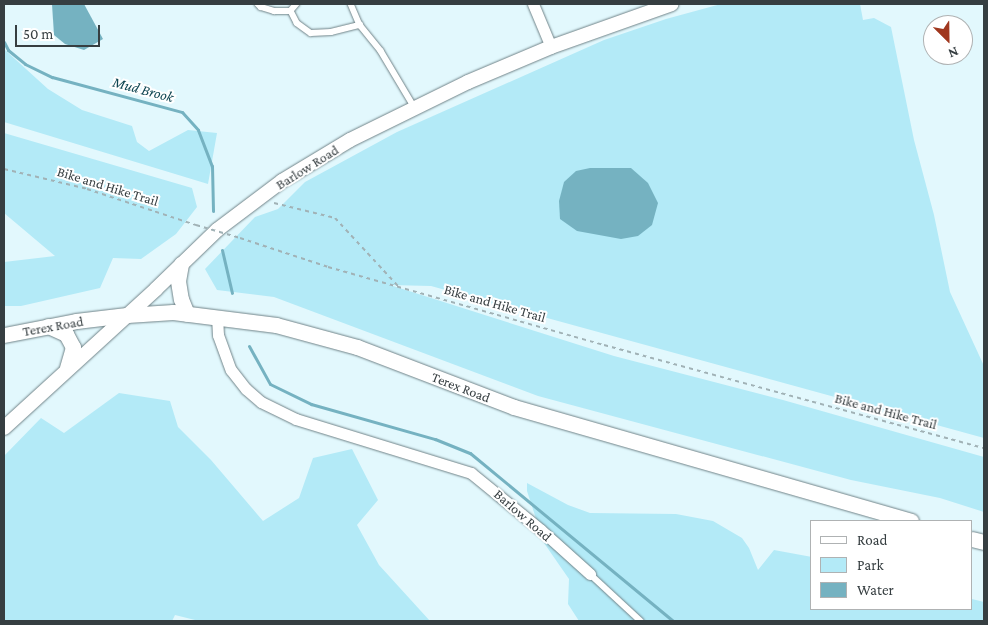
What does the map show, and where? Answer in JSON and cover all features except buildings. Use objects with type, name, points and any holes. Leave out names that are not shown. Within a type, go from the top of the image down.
[{"type":"main road","points":[[181,264],[179,290],[187,314]]},
{"type":"main road","name":"Terex Road","points":[[4,335],[46,326],[127,315],[187,314],[216,316],[276,325],[357,347],[514,407],[909,520]]},
{"type":"main road","points":[[46,326],[66,334],[73,347],[67,368]]},
{"type":"street","points":[[533,4],[551,47]]},
{"type":"street","name":"Barlow Road","points":[[4,428],[217,230],[257,198],[343,144],[468,82],[551,47],[672,4]]},
{"type":"street","name":"Barlow Road","points":[[216,316],[218,335],[231,370],[246,389],[261,402],[296,419],[472,473],[519,511],[590,574]]},
{"type":"lane","points":[[258,4],[261,7],[274,11],[291,11],[297,4]]},
{"type":"lane","points":[[351,4],[360,25],[381,50],[415,108]]},
{"type":"lane","points":[[291,11],[297,23],[311,33],[360,25]]},
{"type":"lane","points":[[590,574],[641,621]]},
{"type":"path","name":"Bike and Hike Trail","points":[[4,169],[87,188],[328,267],[712,375],[984,448]]},
{"type":"path","points":[[257,198],[335,218],[399,286]]},
{"type":"green space","points":[[721,4],[860,4],[863,20],[874,18],[891,27],[914,140],[934,215],[950,292],[984,366],[984,438],[431,286],[390,285],[614,356],[783,400],[984,457],[984,512],[940,498],[851,480],[538,396],[274,297],[217,290],[205,269],[255,217],[278,209],[305,182],[397,132],[604,40],[666,19]]},
{"type":"green space","points":[[4,49],[48,89],[82,110],[132,126],[137,142],[149,151],[188,130],[217,133],[208,184],[4,122]]},
{"type":"green space","points":[[4,133],[192,188],[197,207],[176,234],[141,259],[113,258],[100,288],[21,306],[4,306],[4,262],[55,256],[4,213]]},
{"type":"green space","points":[[119,393],[170,401],[178,427],[211,460],[263,521],[299,498],[313,458],[352,449],[378,500],[357,525],[379,565],[430,621],[199,621],[175,615],[172,621],[4,621],[4,456],[41,418],[64,433]]},
{"type":"green space","points":[[527,483],[568,505],[590,513],[676,514],[713,521],[742,538],[749,548],[758,570],[774,550],[810,557],[810,610],[973,610],[973,599],[984,602],[984,621],[579,621],[568,604],[569,579],[544,543],[527,491]]},
{"type":"water","points":[[52,4],[84,4],[103,39],[84,50],[65,44],[54,35]]},
{"type":"water","points":[[590,168],[631,168],[648,183],[658,203],[652,225],[638,236],[621,239],[577,231],[560,219],[559,201],[564,182],[576,171]]},
{"type":"waterway","name":"Mud Brook","points":[[4,42],[8,50],[25,64],[52,77],[182,112],[198,130],[212,166],[213,211]]},
{"type":"waterway","name":"Mud Brook","points":[[222,250],[232,293]]},
{"type":"waterway","points":[[249,346],[270,384],[311,404],[435,439],[470,453],[673,621]]}]
